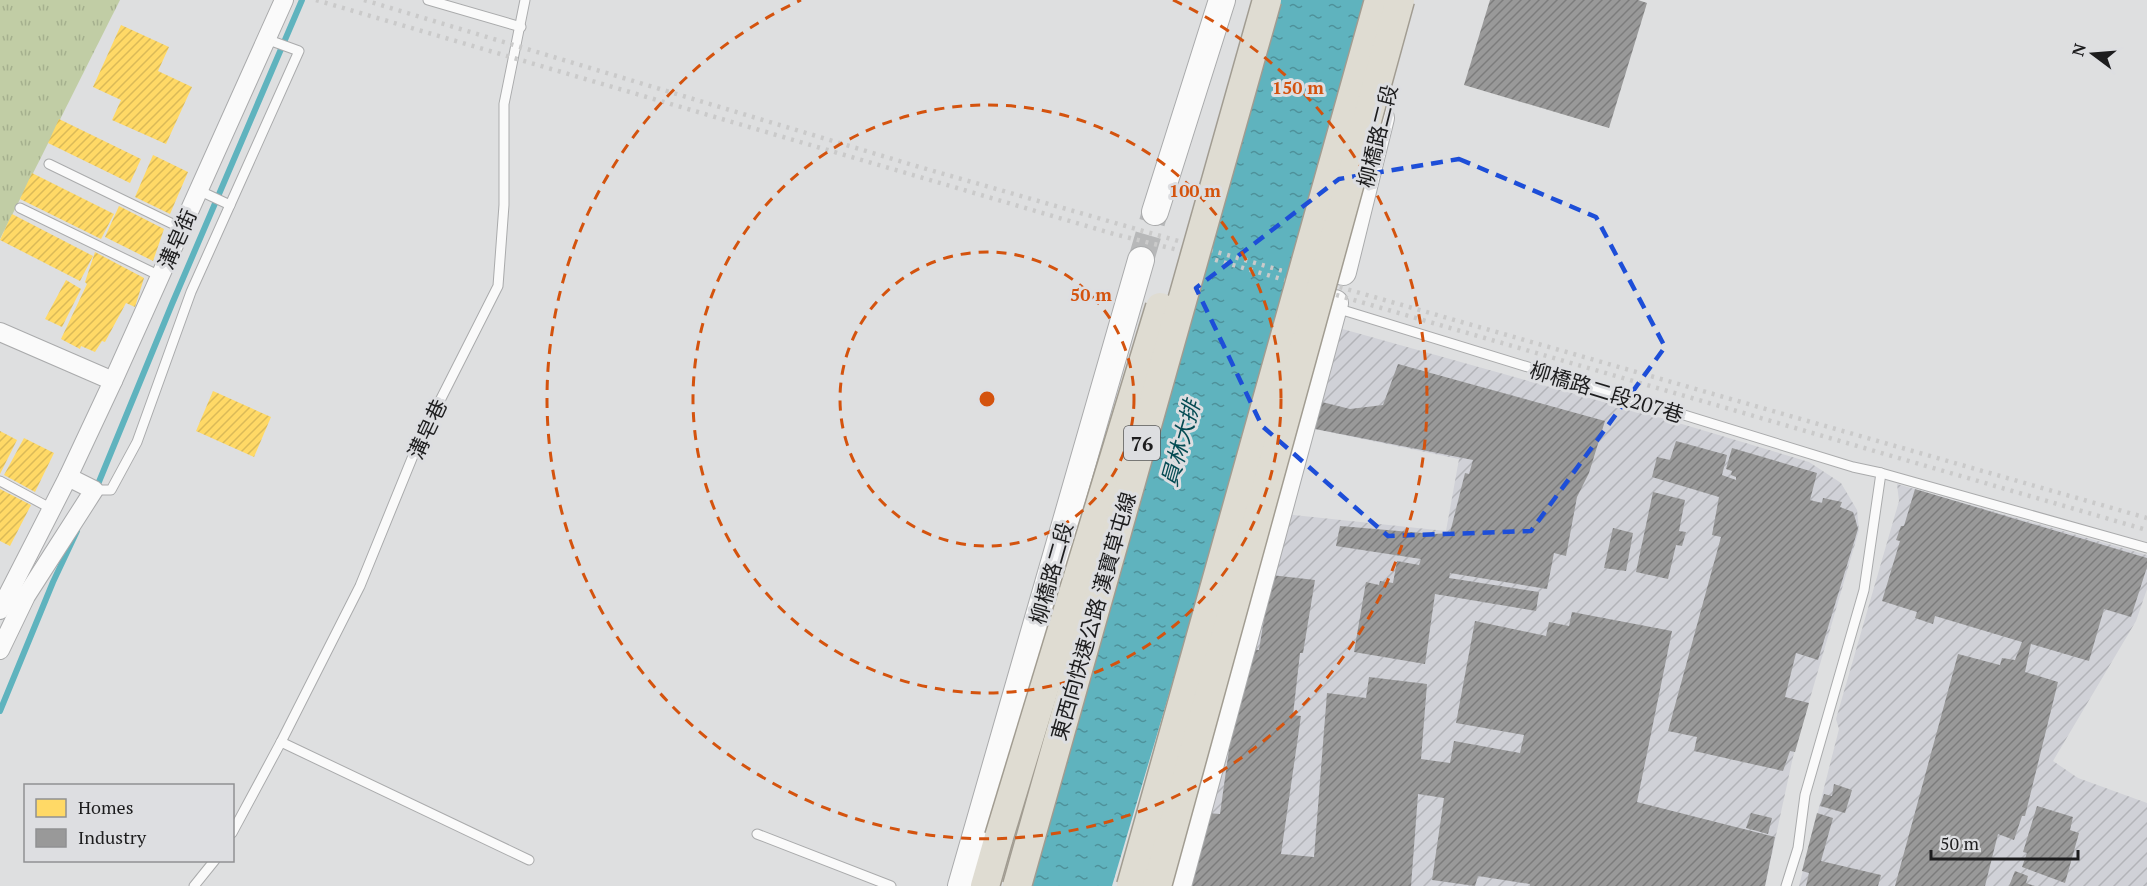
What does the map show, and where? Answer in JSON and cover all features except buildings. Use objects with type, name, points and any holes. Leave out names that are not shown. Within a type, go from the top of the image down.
[{"type":"highway","points":[[985,886],[1253,0]]},
{"type":"highway","name":"東西向快速公路 漢寶草屯線","points":[[1017,886],[1267,0]]},
{"type":"highway","points":[[1131,886],[1379,0]]},
{"type":"highway","points":[[1157,886],[1400,0]]},
{"type":"main road","points":[[1155,212],[1222,0]]},
{"type":"main road","name":"柳橋路二段","points":[[1343,272],[1411,0]]},
{"type":"main road","name":"柳橋路二段","points":[[961,886],[1141,260]]},
{"type":"main road","points":[[1178,886],[1334,305]]},
{"type":"street","name":"溝皂街","points":[[2,603],[68,477],[113,381],[284,0]]},
{"type":"street","points":[[0,332],[113,381]]},
{"type":"street","name":"溝皂街","points":[[0,650],[26,596],[61,509],[68,477]]},
{"type":"street","points":[[68,477],[94,490]]},
{"type":"street","name":"溝皂街","points":[[26,596],[94,490]]},
{"type":"lane","points":[[428,0],[521,27]]},
{"type":"lane","name":"溝皂巷","points":[[234,828],[281,742],[360,586],[417,446],[498,286],[504,205],[504,104],[525,0]]},
{"type":"lane","points":[[94,490],[111,490],[137,442],[190,292],[299,51],[267,39]]},
{"type":"lane","points":[[49,164],[181,228]]},
{"type":"lane","points":[[198,190],[230,205]]},
{"type":"lane","points":[[20,208],[160,276]]},
{"type":"lane","name":"柳橋路二段207巷","points":[[1334,305],[1853,467],[2147,548]]},
{"type":"lane","points":[[1786,886],[1798,848],[1805,795],[1864,590],[1881,473]]},
{"type":"lane","points":[[0,481],[52,509]]},
{"type":"lane","points":[[281,742],[529,860]]},
{"type":"lane","points":[[757,834],[891,886]]},
{"type":"lane","points":[[194,886],[214,862]]},
{"type":"highlighted area","points":[[1459,159],[1596,217],[1665,347],[1531,531],[1388,536],[1262,426],[1196,288],[1339,179]]},
{"type":"shaded area","points":[[1339,328],[1665,419],[1809,462],[1841,483],[1857,510],[1859,530],[1793,757],[1765,886],[1184,886],[1284,514],[1446,531],[1459,459],[1310,428]]},
{"type":"shaded area","points":[[1897,484],[2147,555],[2147,589],[2136,621],[2053,761],[2078,778],[2147,803],[2147,886],[1799,886],[1839,729],[1836,719],[1899,501]]},
{"type":"green space","points":[[0,0],[120,0],[0,239]]},
{"type":"water","name":"員林大排","points":[[1277,0],[1365,0],[1186,637],[1112,886],[1026,886]]},
{"type":"waterway","points":[[96,489],[302,0]]},
{"type":"waterway","points":[[0,711],[53,582],[77,531]]},
{"type":"tunnel","points":[[1141,260],[1155,212]]},
{"type":"railway","points":[[316,0],[1114,234],[1202,256],[2147,530]]},
{"type":"railway","points":[[364,0],[916,166],[2147,518]]}]
